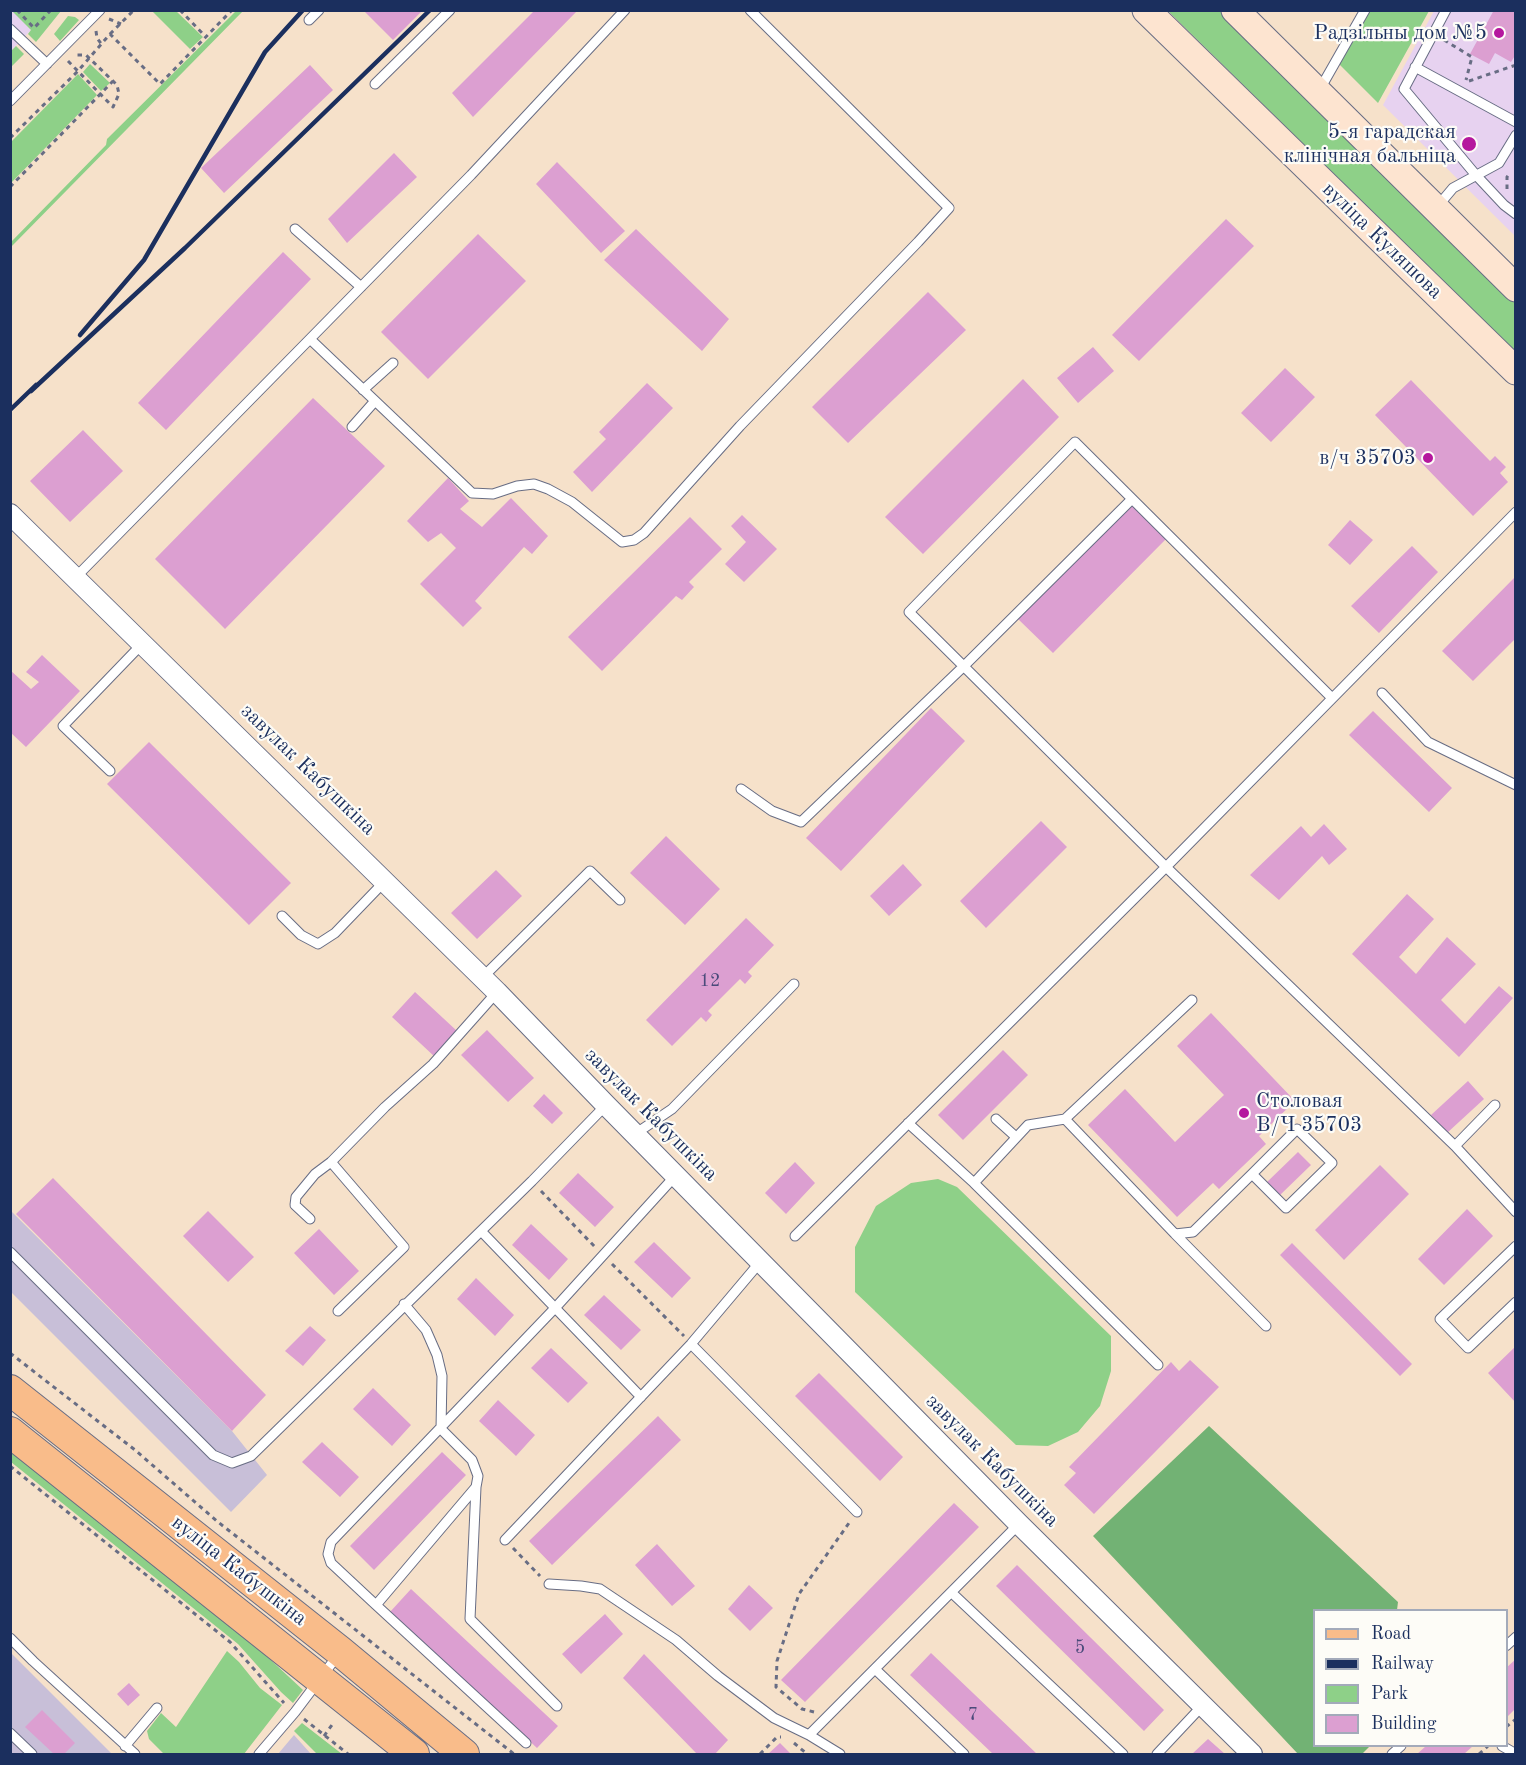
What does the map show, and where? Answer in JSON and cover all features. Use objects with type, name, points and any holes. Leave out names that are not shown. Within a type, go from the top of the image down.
[{"type":"main road","name":"вуліца Куляшова","points":[[1146,10],[1515,371]]},
{"type":"main road","points":[[1235,10],[1515,288]]},
{"type":"main road","name":"вуліца Кабушкіна","points":[[10,1390],[341,1652],[464,1755]]},
{"type":"main road","name":"вуліца Кабушкіна","points":[[10,1432],[414,1755]]},
{"type":"street","name":"завулак Кабушкіна","points":[[10,514],[386,880],[1019,1524],[1252,1755]]},
{"type":"lane","points":[[10,101],[100,10]]},
{"type":"lane","points":[[309,20],[319,10]]},
{"type":"lane","points":[[375,84],[450,10]]},
{"type":"lane","points":[[76,577],[471,175],[625,10]]},
{"type":"lane","points":[[310,339],[472,493],[493,494],[517,486],[534,484],[572,502],[622,542],[634,540],[644,533],[740,426],[949,208],[750,10]]},
{"type":"lane","points":[[1318,93],[1365,10]]},
{"type":"lane","points":[[1446,10],[1404,89],[1475,174],[1515,214]]},
{"type":"lane","points":[[10,28],[47,64]]},
{"type":"lane","points":[[1415,67],[1515,122]]},
{"type":"lane","points":[[1436,209],[1454,188],[1475,174],[1499,163],[1515,135]]},
{"type":"lane","points":[[296,229],[361,287]]},
{"type":"lane","points":[[363,390],[393,363]]},
{"type":"lane","points":[[352,427],[375,401]]},
{"type":"lane","points":[[1332,698],[1075,442],[909,612],[1166,867],[1455,1146],[1515,1212]]},
{"type":"lane","points":[[741,789],[772,811],[801,822],[964,666],[1132,499]]},
{"type":"lane","points":[[795,1236],[1166,867],[1515,512]]},
{"type":"lane","points":[[110,771],[63,726],[143,643]]},
{"type":"lane","points":[[1382,693],[1428,742],[1515,785]]},
{"type":"lane","points":[[483,977],[590,871],[620,900]]},
{"type":"lane","points":[[282,916],[301,935],[318,944],[335,933],[386,880]]},
{"type":"lane","points":[[635,1134],[672,1109],[794,984]]},
{"type":"lane","points":[[310,1220],[295,1205],[296,1197],[315,1174],[331,1162],[385,1107],[433,1064],[497,992]]},
{"type":"lane","points":[[974,1183],[1028,1125],[1065,1119],[1192,1000]]},
{"type":"lane","points":[[10,1252],[213,1455],[232,1463],[250,1456],[481,1231],[606,1105]]},
{"type":"lane","points":[[1455,1146],[1495,1105]]},
{"type":"lane","points":[[996,1119],[1016,1137]]},
{"type":"lane","points":[[1065,1119],[1266,1326]]},
{"type":"lane","points":[[908,1123],[974,1183],[1158,1365]]},
{"type":"lane","points":[[1175,1234],[1192,1232],[1297,1128],[1332,1163],[1286,1208],[1252,1174]]},
{"type":"lane","points":[[331,1162],[404,1247],[338,1311]]},
{"type":"lane","points":[[526,1743],[331,1563],[328,1554],[331,1542],[556,1307],[676,1175]]},
{"type":"lane","points":[[481,1231],[641,1397]]},
{"type":"lane","points":[[1515,1246],[1440,1319],[1468,1348],[1515,1302]]},
{"type":"lane","points":[[505,1540],[691,1344],[761,1261]]},
{"type":"lane","points":[[404,1304],[426,1330],[437,1354],[442,1376],[441,1428],[472,1460],[478,1476],[470,1619],[557,1706]]},
{"type":"lane","points":[[691,1344],[857,1512]]},
{"type":"lane","points":[[376,1605],[476,1486]]},
{"type":"lane","points":[[809,1735],[1019,1524]]},
{"type":"lane","points":[[549,1584],[600,1589],[676,1640],[718,1676],[774,1718],[809,1735],[840,1755]]},
{"type":"lane","points":[[952,1593],[1123,1755]]},
{"type":"lane","points":[[10,1638],[135,1755]]},
{"type":"lane","points":[[260,1755],[341,1652]]},
{"type":"lane","points":[[875,1670],[964,1755]]},
{"type":"lane","points":[[1157,1755],[1203,1705]]},
{"type":"lane","points":[[125,1746],[157,1708]]},
{"type":"lane","points":[[10,1733],[32,1755]]},
{"type":"path","points":[[17,10],[34,28],[51,10]]},
{"type":"path","points":[[10,138],[134,10]]},
{"type":"path","points":[[180,10],[206,37]]},
{"type":"path","points":[[110,34],[160,84],[232,10]]},
{"type":"path","points":[[106,20],[111,19],[121,24]]},
{"type":"path","points":[[97,28],[97,38],[102,45]]},
{"type":"path","points":[[1433,34],[1477,58]]},
{"type":"path","points":[[81,54],[90,58],[113,81],[119,88],[119,94],[113,107],[78,70],[68,59],[81,54]]},
{"type":"path","points":[[1472,57],[1466,82],[1515,65]]},
{"type":"path","points":[[10,187],[113,81]]},
{"type":"path","points":[[1510,196],[1507,177],[1511,170]]},
{"type":"path","points":[[10,1353],[135,1450],[218,1522],[514,1755]]},
{"type":"path","points":[[10,1466],[230,1642],[284,1703]]},
{"type":"path","points":[[829,1715],[802,1709],[776,1687],[777,1661],[799,1594],[857,1512]]},
{"type":"path","points":[[302,1718],[348,1755]]},
{"type":"path","points":[[324,1736],[334,1722]]},
{"type":"path","points":[[760,1755],[777,1737],[809,1735]]},
{"type":"shaded area","points":[[12,10],[31,30],[11,51],[10,11]]},
{"type":"shaded area","name":"5-я гарадская клінічная бальніца","points":[[1434,11],[1515,11],[1515,236],[1383,105]]},
{"type":"shaded area","points":[[10,1210],[232,1431],[267,1475],[231,1512],[11,1292]]},
{"type":"shaded area","points":[[11,1653],[112,1754],[11,1754]]},
{"type":"shaded area","points":[[294,1735],[311,1754],[278,1754]]},
{"type":"green space","points":[[12,11],[61,11],[36,42],[28,34],[31,30]]},
{"type":"green space","points":[[152,11],[176,11],[203,37],[190,49]]},
{"type":"green space","points":[[236,11],[243,11],[11,247],[11,242],[106,145],[107,139]]},
{"type":"green space","points":[[1168,11],[1223,11],[1515,297],[1515,352]]},
{"type":"green space","points":[[1370,11],[1429,11],[1378,103],[1339,64]]},
{"type":"green space","points":[[68,16],[79,20],[60,41],[54,34]]},
{"type":"green space","points":[[16,46],[24,54],[11,67],[11,51]]},
{"type":"green space","points":[[90,64],[110,83],[101,91],[83,72]]},
{"type":"green space","points":[[78,74],[97,95],[11,183],[11,142]]},
{"type":"green space","points":[[938,1179],[957,1187],[1111,1336],[1111,1371],[1100,1406],[1078,1432],[1048,1446],[1016,1445],[855,1292],[855,1247],[876,1206],[911,1183]]},
{"type":"green space","points":[[1209,1426],[1398,1602],[1397,1609],[1313,1609],[1313,1747],[1369,1747],[1362,1754],[1298,1754],[1093,1536]]},
{"type":"green space","points":[[10,1450],[244,1635],[303,1690],[293,1703],[238,1644],[11,1462]]},
{"type":"green space","points":[[227,1651],[260,1688],[282,1705],[244,1754],[164,1754],[149,1739],[147,1731],[161,1713],[176,1727]]},
{"type":"green space","points":[[302,1723],[342,1754],[317,1754],[294,1731]]},
{"type":"building","points":[[363,10],[423,10],[393,40]]},
{"type":"building","points":[[535,10],[578,10],[473,117],[452,93]]},
{"type":"building","name":"Радзільны дом №5","points":[[1494,10],[1516,10],[1516,54],[1511,62],[1495,53],[1489,64],[1470,54]]},
{"type":"building","points":[[310,65],[333,90],[224,193],[201,168]]},
{"type":"building","points":[[394,153],[417,177],[347,243],[328,219]]},
{"type":"building","points":[[557,162],[625,231],[601,253],[536,184]]},
{"type":"building","points":[[1226,219],[1254,246],[1139,361],[1112,335]]},
{"type":"building","points":[[636,229],[729,319],[702,351],[604,260]]},
{"type":"building","points":[[478,234],[526,281],[428,379],[381,332]]},
{"type":"building","points":[[283,252],[311,279],[166,430],[138,403]]},
{"type":"building","points":[[928,292],[966,330],[848,443],[812,407]]},
{"type":"building","points":[[1093,347],[1114,371],[1078,403],[1057,378]]},
{"type":"building","points":[[1285,368],[1315,397],[1271,442],[1241,413]]},
{"type":"building","points":[[1023,379],[1059,417],[923,554],[885,517]]},
{"type":"building","points":[[1411,380],[1490,461],[1495,456],[1506,467],[1500,473],[1508,482],[1473,516],[1375,415]]},
{"type":"building","points":[[647,383],[673,408],[592,492],[573,472],[606,439],[599,432]]},
{"type":"building","points":[[313,398],[385,466],[225,629],[155,559]]},
{"type":"building","points":[[83,430],[123,471],[70,522],[30,481]]},
{"type":"building","points":[[448,478],[469,501],[460,509],[482,527],[511,498],[548,536],[532,554],[524,547],[475,601],[482,608],[463,627],[420,584],[456,548],[441,533],[428,542],[407,521]]},
{"type":"building","points":[[1132,502],[1167,538],[1053,653],[1017,618]]},
{"type":"building","points":[[742,515],[777,549],[744,582],[725,564],[746,542],[731,526]]},
{"type":"building","points":[[690,517],[722,549],[689,582],[694,587],[682,600],[676,596],[602,671],[568,637]]},
{"type":"building","points":[[1350,520],[1373,540],[1350,565],[1328,545]]},
{"type":"building","points":[[1412,546],[1438,572],[1379,633],[1351,606]]},
{"type":"building","points":[[1516,576],[1516,638],[1473,681],[1442,651]]},
{"type":"building","points":[[42,655],[80,691],[26,747],[10,732],[10,670],[31,689],[39,682],[26,672]]},
{"type":"building","points":[[931,708],[965,741],[841,871],[806,838]]},
{"type":"building","points":[[1373,711],[1452,788],[1429,812],[1349,735]]},
{"type":"building","points":[[149,742],[291,883],[249,925],[107,784]]},
{"type":"building","points":[[1041,821],[1067,847],[986,928],[960,901]]},
{"type":"building","points":[[1324,824],[1347,849],[1329,865],[1322,856],[1279,900],[1250,875],[1301,826],[1311,837]]},
{"type":"building","points":[[666,836],[720,889],[685,925],[630,873]]},
{"type":"building","points":[[903,864],[922,885],[889,916],[870,896]]},
{"type":"building","points":[[496,870],[522,896],[477,939],[451,913]]},
{"type":"building","points":[[1407,894],[1434,919],[1399,957],[1416,974],[1447,937],[1476,964],[1441,1000],[1465,1024],[1499,986],[1513,998],[1459,1057],[1352,954]]},
{"type":"building","points":[[746,918],[774,945],[748,972],[752,976],[745,984],[740,979],[708,1011],[712,1015],[706,1022],[701,1017],[672,1046],[646,1020]]},
{"type":"building","points":[[415,992],[457,1031],[435,1057],[392,1017]]},
{"type":"building","name":"Столовая В/Ч 35703","points":[[1211,1013],[1295,1101],[1259,1136],[1266,1144],[1219,1189],[1213,1183],[1177,1217],[1088,1125],[1125,1089],[1175,1142],[1224,1095],[1177,1046]]},
{"type":"building","points":[[487,1030],[534,1078],[508,1102],[461,1055]]},
{"type":"building","points":[[1003,1050],[1028,1075],[963,1140],[938,1115]]},
{"type":"building","points":[[1468,1081],[1484,1099],[1447,1133],[1431,1115]]},
{"type":"building","points":[[544,1094],[563,1113],[552,1124],[533,1106]]},
{"type":"building","points":[[1298,1152],[1311,1165],[1278,1197],[1265,1184]]},
{"type":"building","points":[[795,1162],[815,1183],[786,1214],[765,1193]]},
{"type":"building","points":[[1380,1165],[1409,1194],[1344,1260],[1315,1230]]},
{"type":"building","points":[[578,1173],[614,1207],[595,1227],[559,1193]]},
{"type":"building","points":[[53,1178],[266,1395],[232,1431],[16,1214]]},
{"type":"building","points":[[1467,1209],[1493,1236],[1444,1285],[1418,1259]]},
{"type":"building","points":[[208,1211],[254,1257],[228,1282],[183,1236]]},
{"type":"building","points":[[531,1224],[568,1259],[549,1280],[512,1245]]},
{"type":"building","points":[[319,1229],[359,1271],[334,1295],[294,1253]]},
{"type":"building","points":[[654,1242],[691,1278],[672,1298],[634,1262]]},
{"type":"building","points":[[1292,1243],[1412,1364],[1400,1376],[1280,1255]]},
{"type":"building","points":[[476,1278],[514,1315],[495,1336],[457,1299]]},
{"type":"building","points":[[604,1295],[641,1330],[621,1350],[584,1315]]},
{"type":"building","points":[[310,1326],[326,1340],[303,1366],[285,1351]]},
{"type":"building","points":[[1516,1346],[1516,1403],[1488,1373]]},
{"type":"building","points":[[551,1348],[588,1383],[568,1403],[531,1368]]},
{"type":"building","points":[[1190,1360],[1219,1387],[1094,1514],[1064,1485],[1076,1473],[1069,1467],[1171,1362],[1179,1371]]},
{"type":"building","points":[[819,1373],[903,1457],[880,1481],[795,1396]]},
{"type":"building","points":[[373,1388],[411,1425],[392,1446],[353,1409]]},
{"type":"building","points":[[498,1400],[535,1435],[516,1456],[479,1421]]},
{"type":"building","points":[[658,1416],[681,1440],[552,1565],[529,1541]]},
{"type":"building","points":[[322,1442],[359,1477],[340,1497],[302,1462]]},
{"type":"building","points":[[442,1452],[466,1475],[374,1570],[350,1546]]},
{"type":"building","points":[[954,1503],[979,1527],[805,1702],[781,1680]]},
{"type":"building","points":[[657,1544],[695,1586],[672,1606],[635,1565]]},
{"type":"building","points":[[1017,1565],[1164,1710],[1144,1731],[996,1586]]},
{"type":"building","points":[[749,1585],[773,1608],[750,1631],[728,1609]]},
{"type":"building","points":[[411,1589],[558,1726],[537,1748],[390,1612]]},
{"type":"building","points":[[605,1614],[623,1634],[581,1674],[562,1654]]},
{"type":"building","points":[[931,1653],[1037,1754],[993,1754],[910,1675]]},
{"type":"building","points":[[644,1654],[728,1740],[715,1754],[697,1754],[623,1678]]},
{"type":"building","points":[[1516,1659],[1516,1708],[1508,1716],[1508,1666]]},
{"type":"building","points":[[129,1683],[140,1695],[128,1706],[117,1694]]},
{"type":"building","points":[[42,1710],[75,1743],[64,1754],[54,1754],[25,1727]]},
{"type":"building","points":[[1208,1739],[1225,1754],[1192,1754]]},
{"type":"building","points":[[780,1743],[791,1754],[768,1754]]},
{"type":"building","points":[[1425,1747],[1472,1747],[1464,1754],[1417,1754]]},
{"type":"railway","points":[[80,335],[144,260],[265,52],[303,10]]},
{"type":"railway","points":[[31,391],[185,248],[430,10]]},
{"type":"railway","points":[[10,410],[36,385]]},
{"type":"place","name":"Радзільны дом №5","points":[[1499,33]]},
{"type":"place","name":"5-я гарадская клінічная бальніца","points":[[1469,144]]},
{"type":"place","name":"в/ч 35703","points":[[1428,458]]},
{"type":"place","name":"Столовая В/Ч 35703","points":[[1244,1113]]}]
